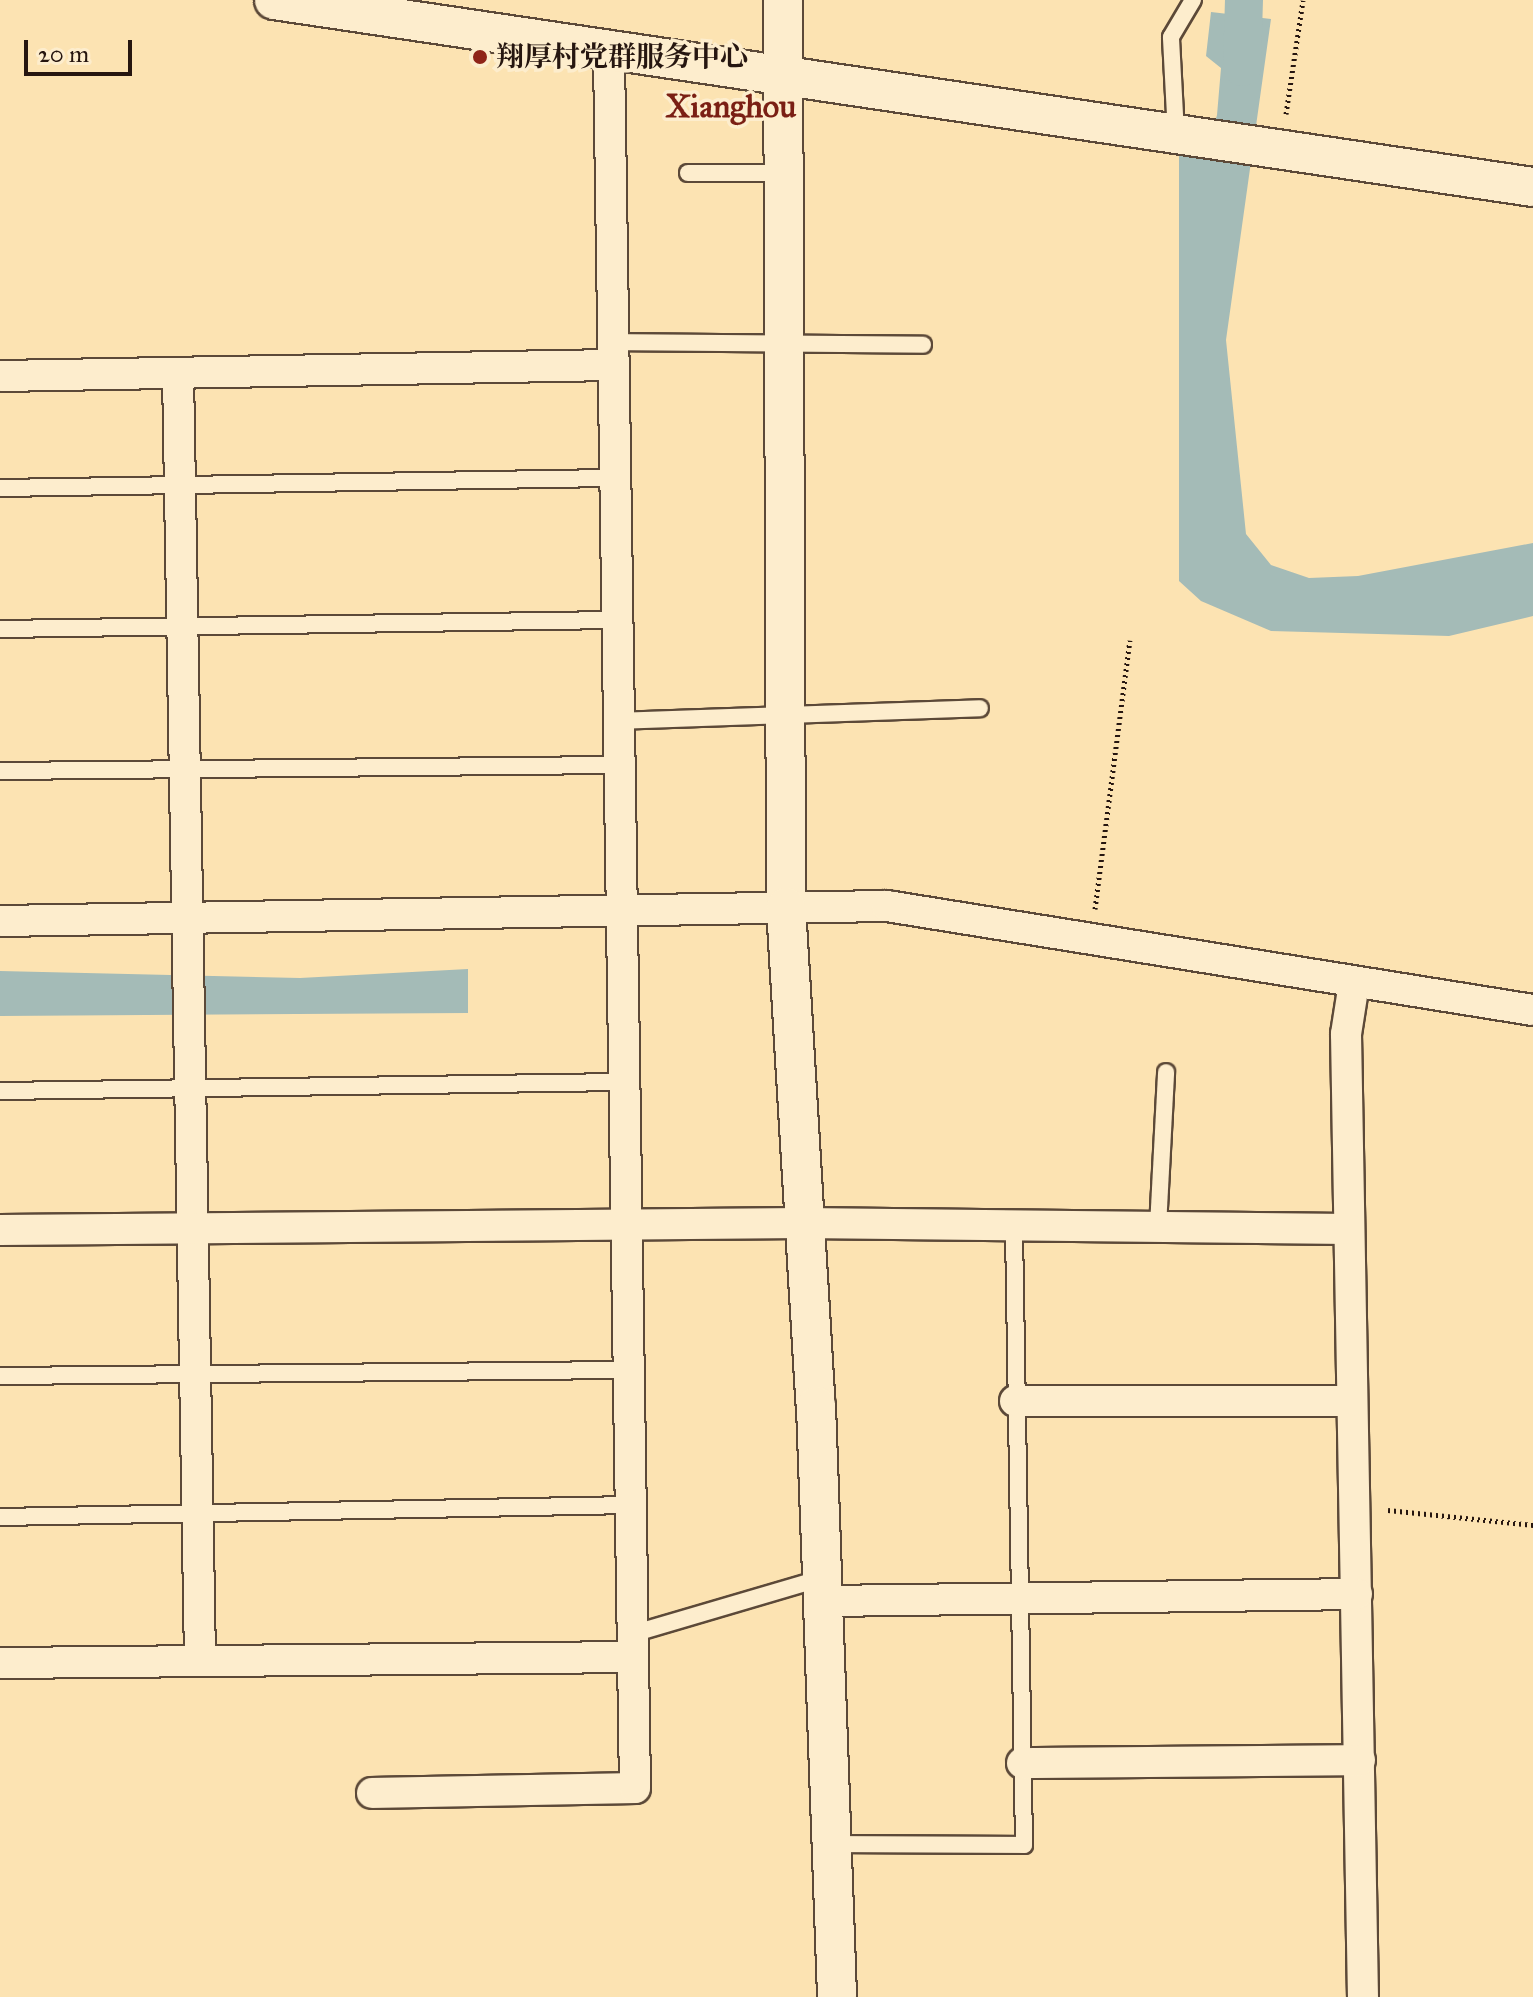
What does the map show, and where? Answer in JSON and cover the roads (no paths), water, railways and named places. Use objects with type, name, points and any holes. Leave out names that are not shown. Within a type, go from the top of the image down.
[{"type":"street","points":[[274,0],[609,46],[1533,187]]},
{"type":"street","points":[[783,0],[787,74],[786,907],[824,1589],[837,1997]]},
{"type":"street","points":[[372,1793],[635,1788],[610,354],[609,46]]},
{"type":"street","points":[[0,376],[178,373],[610,354]]},
{"type":"street","points":[[178,373],[200,1661]]},
{"type":"street","points":[[0,921],[887,906],[1091,942],[1533,1010]]},
{"type":"street","points":[[1354,983],[1346,1034],[1363,1997]]},
{"type":"street","points":[[0,1230],[803,1223],[1349,1229]]},
{"type":"street","points":[[1015,1401],[1352,1401]]},
{"type":"street","points":[[824,1589],[1018,1598],[1357,1594]]},
{"type":"street","points":[[0,1663],[200,1661],[632,1645]]},
{"type":"street","points":[[1022,1763],[1360,1760]]},
{"type":"lane","points":[[1176,134],[1171,37],[1193,0]]},
{"type":"lane","points":[[688,173],[787,173]]},
{"type":"lane","points":[[610,354],[787,344],[923,345]]},
{"type":"lane","points":[[0,488],[612,478]]},
{"type":"lane","points":[[0,629],[614,620]]},
{"type":"lane","points":[[616,721],[980,708]]},
{"type":"lane","points":[[0,771],[617,765]]},
{"type":"lane","points":[[1158,1227],[1166,1072]]},
{"type":"lane","points":[[0,1091],[622,1082]]},
{"type":"lane","points":[[833,1844],[1024,1845],[1014,1226]]},
{"type":"lane","points":[[0,1376],[627,1370]]},
{"type":"lane","points":[[0,1517],[630,1505]]},
{"type":"lane","points":[[632,1645],[824,1589]]},
{"type":"water","points":[[1211,12],[1271,19],[1226,340],[1246,534],[1271,565],[1309,578],[1358,576],[1533,543],[1533,616],[1449,636],[1271,631],[1201,601],[1179,581],[1179,155],[1205,159],[1217,115],[1221,68],[1206,56]]},
{"type":"water","points":[[468,969],[468,1013],[0,1016],[0,971],[300,978]]},
{"type":"waterway","points":[[1242,67],[1244,0]]},
{"type":"place","name":"翔厚村党群服务中心","points":[[480,57]]},
{"type":"district","name":"Xianghou","points":[[731,107]]}]
